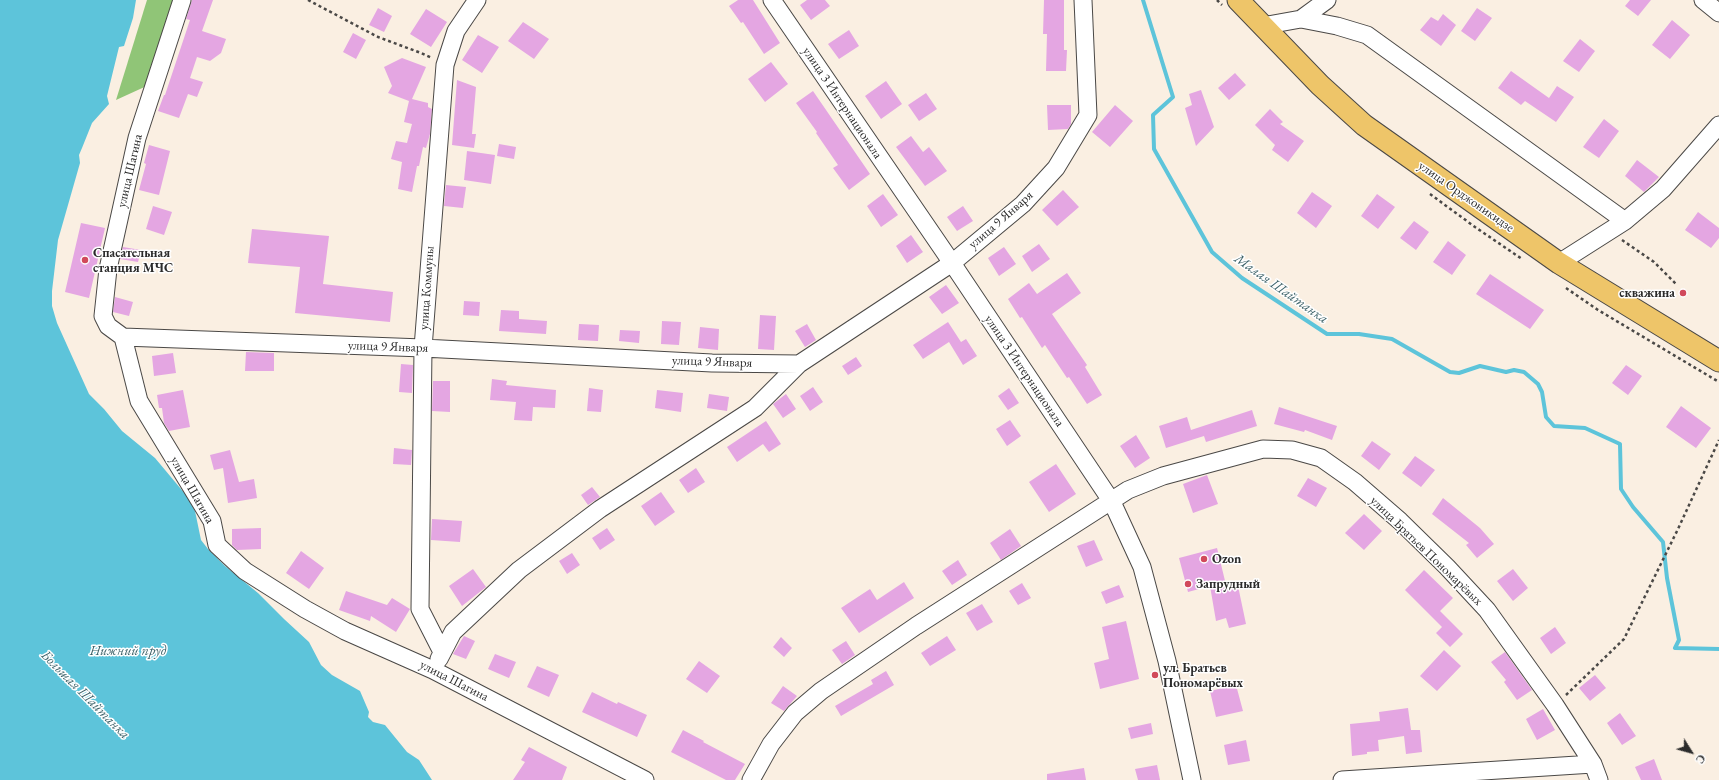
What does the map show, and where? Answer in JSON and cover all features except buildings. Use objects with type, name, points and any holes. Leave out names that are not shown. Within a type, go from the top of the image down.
[{"type":"main road","name":"улица Орджоникидзе","points":[[1238,0],[1320,85],[1364,124],[1559,263],[1719,361]]},
{"type":"street","name":"улица Шагина","points":[[182,0],[137,138],[108,269],[103,316],[108,326],[124,337],[139,401],[212,521],[217,545],[245,571],[305,609],[345,631],[433,670],[645,780]]},
{"type":"street","name":"улица Коммуны","points":[[442,652],[420,609],[423,348],[444,65],[456,31],[477,0]]},
{"type":"street","name":"улица 3 Интернационала","points":[[772,0],[952,263],[1112,502],[1143,572],[1167,662],[1192,780]]},
{"type":"street","name":"улица 9 Января","points":[[124,337],[423,348],[712,363],[799,364],[952,263],[1024,204],[1056,168],[1088,115],[1083,0]]},
{"type":"street","points":[[1301,19],[1327,0]]},
{"type":"street","points":[[1703,0],[1719,13]]},
{"type":"street","points":[[1262,26],[1301,19],[1337,26],[1367,36],[1625,221]]},
{"type":"street","points":[[1559,263],[1610,232],[1663,190],[1719,125]]},
{"type":"street","points":[[433,670],[453,632],[519,570],[600,509],[755,408],[799,364]]},
{"type":"street","name":"улица Братьев Пономарёвых","points":[[751,780],[771,744],[795,713],[821,691],[916,626],[1112,502],[1128,490],[1164,476],[1262,449],[1292,450],[1321,458],[1355,482],[1394,516],[1447,567],[1487,610],[1555,705],[1593,764],[1599,780]]},
{"type":"street","points":[[1342,780],[1593,764]]},
{"type":"path","points":[[308,0],[371,33],[421,53],[444,65]]},
{"type":"path","points":[[1610,232],[1654,262],[1677,285]]},
{"type":"path","points":[[1555,705],[1624,639],[1678,529],[1719,440]]},
{"type":"green space","points":[[147,0],[191,0],[162,79],[116,100]]},
{"type":"water","name":"Нижний пруд","points":[[0,0],[136,0],[133,18],[124,46],[119,47],[107,96],[109,104],[92,123],[79,155],[80,163],[58,240],[52,291],[52,306],[57,323],[89,394],[104,409],[122,431],[155,458],[186,495],[195,511],[201,540],[208,549],[225,566],[258,593],[309,642],[321,665],[332,675],[360,691],[369,712],[368,717],[373,722],[385,725],[407,752],[419,760],[432,780],[0,780]]},
{"type":"waterway","name":"Малая Шайтанка","points":[[1143,0],[1173,97],[1153,115],[1154,149],[1212,252],[1242,278],[1327,334],[1359,334],[1392,339],[1450,372],[1459,373],[1480,366],[1506,372],[1514,370],[1524,372],[1538,384],[1542,392],[1546,417],[1554,426],[1585,428],[1620,444],[1621,489],[1633,507],[1663,542],[1667,578],[1679,640],[1675,648],[1719,649]]},
{"type":"place","name":"Спасательная станция МЧС","points":[[85,260]]},
{"type":"place","name":"скважина","points":[[1683,293]]},
{"type":"place","name":"Ozon","points":[[1204,559]]},
{"type":"place","name":"Запрудный","points":[[1188,584]]},
{"type":"place","name":"ул. Братьев Пономарёвых","points":[[1155,675]]},
{"type":"water label","name":"Большая Шайтанка","points":[[85,695]]}]
